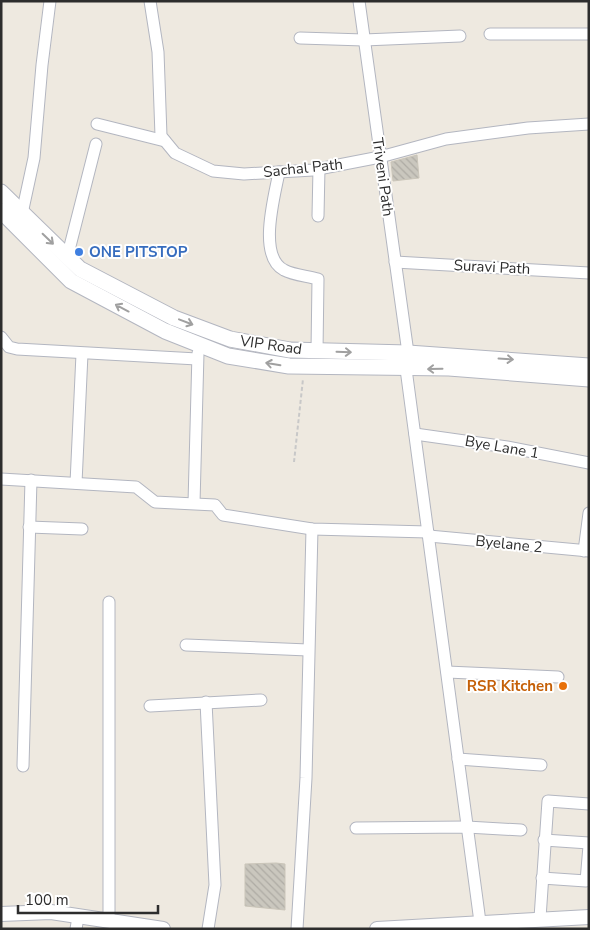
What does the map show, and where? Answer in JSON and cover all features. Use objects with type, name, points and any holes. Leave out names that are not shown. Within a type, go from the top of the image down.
[{"type":"main road","name":"VIP Road","points":[[1,192],[20,222],[71,281],[165,331],[198,352],[289,366],[406,369],[449,368],[589,379]]},
{"type":"main road","name":"VIP Road","points":[[1,211],[20,222],[80,269],[174,318],[230,339],[290,350],[408,353],[589,366]]},
{"type":"street","points":[[20,222],[34,158],[50,1]]},
{"type":"street","points":[[150,1],[158,52],[161,136],[165,141]]},
{"type":"street","name":"Triveni Path","points":[[359,1],[408,353],[406,369],[467,827],[473,924]]},
{"type":"street","points":[[490,34],[589,34]]},
{"type":"street","points":[[300,38],[364,40],[460,36]]},
{"type":"street","points":[[97,124],[165,141]]},
{"type":"street","name":"Sachal Path","points":[[165,141],[175,153],[213,171],[244,174],[319,168],[380,157],[446,140],[528,128],[589,124]]},
{"type":"street","points":[[67,258],[96,144]]},
{"type":"street","points":[[318,216],[319,168]]},
{"type":"street","points":[[279,172],[270,224],[271,257],[283,270],[318,279],[317,351]]},
{"type":"street","name":"Suravi Path","points":[[395,262],[589,273]]},
{"type":"street","points":[[1,337],[9,346],[17,349],[82,354],[198,352],[194,504]]},
{"type":"street","points":[[76,483],[82,354]]},
{"type":"street","name":"Bye Lane 1","points":[[415,434],[507,447],[589,463]]},
{"type":"street","name":"Byelane 2","points":[[1,479],[136,487],[154,502],[215,505],[223,515],[312,529],[428,534],[586,551]]},
{"type":"street","points":[[23,766],[31,480]]},
{"type":"street","points":[[586,551],[589,513]]},
{"type":"street","points":[[30,527],[82,529]]},
{"type":"street","points":[[297,929],[306,778],[312,529]]},
{"type":"street","points":[[109,602],[109,920]]},
{"type":"street","points":[[186,645],[308,650]]},
{"type":"street","points":[[447,672],[558,677]]},
{"type":"street","points":[[150,706],[261,700]]},
{"type":"street","points":[[206,702],[215,885],[208,929]]},
{"type":"street","points":[[458,759],[541,765]]},
{"type":"street","points":[[546,921],[542,878],[548,801],[589,804]]},
{"type":"street","points":[[356,828],[467,827],[521,830]]},
{"type":"street","points":[[544,840],[589,842]]},
{"type":"street","points":[[542,878],[586,881],[589,846]]},
{"type":"street","points":[[1,914],[51,912],[77,923],[109,920],[130,926],[163,929]]},
{"type":"street","points":[[377,929],[473,924],[500,925],[589,917]]},
{"type":"path","points":[[294,462],[303,376]]},
{"type":"building","points":[[417,155],[419,178],[393,181],[391,162]]},
{"type":"building","points":[[245,864],[285,864],[285,910],[245,906]]},
{"type":"place","name":"ONE PITSTOP","points":[[79,252]]},
{"type":"place","name":"RSR Kitchen","points":[[563,686]]}]
